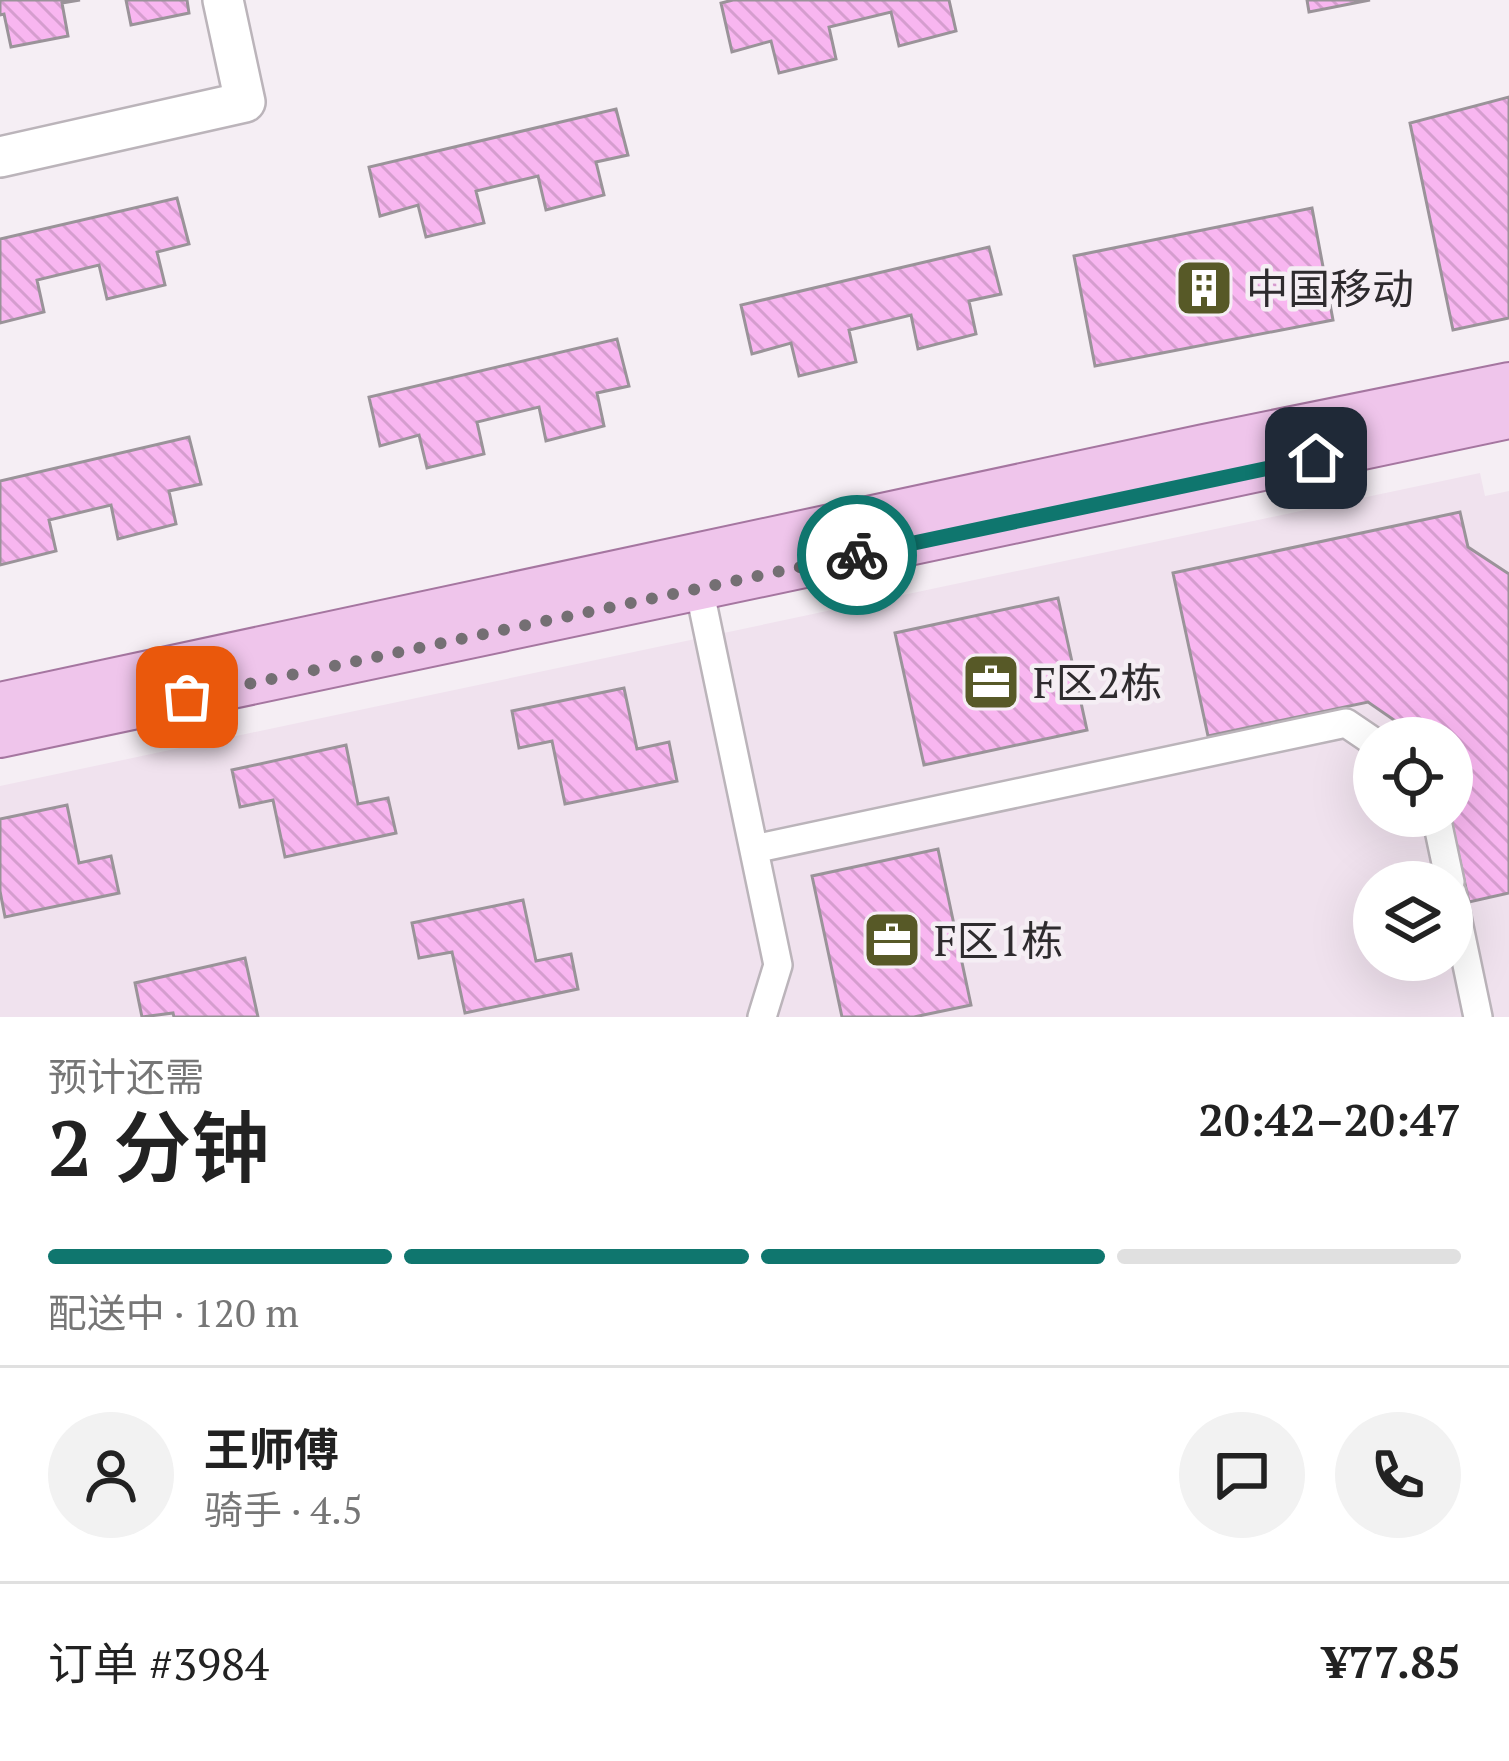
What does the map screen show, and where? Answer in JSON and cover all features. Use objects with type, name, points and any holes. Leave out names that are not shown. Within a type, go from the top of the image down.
[{"type":"main road","points":[[0,704],[1509,384]]},
{"type":"main road","points":[[0,736],[1509,417]]},
{"type":"main road","points":[[1404,439],[1509,428]]},
{"type":"street","points":[[0,157],[245,102],[223,0]]},
{"type":"street","points":[[699,588],[778,965],[762,1017]]},
{"type":"street","points":[[754,848],[1346,723],[1353,728]]},
{"type":"street","points":[[1471,981],[1478,1017]]},
{"type":"shaded area","points":[[1480,473],[1485,496],[1509,491],[1509,1017],[0,1017],[0,786]]},
{"type":"building","points":[[0,0],[80,0],[62,3],[68,36],[11,47]]},
{"type":"building","points":[[126,0],[187,0],[189,13],[131,25]]},
{"type":"building","points":[[949,0],[956,31],[899,46],[891,12],[829,27],[836,59],[779,73],[771,41],[732,52],[721,3]]},
{"type":"building","points":[[1307,0],[1370,0],[1309,12]]},
{"type":"building","points":[[1509,97],[1509,318],[1453,330],[1410,123]]},
{"type":"building","points":[[616,109],[628,155],[596,162],[604,195],[546,210],[538,176],[476,191],[484,223],[426,237],[418,205],[380,216],[369,167]]},
{"type":"building","points":[[177,198],[189,244],[157,252],[165,285],[107,299],[99,265],[37,280],[44,312],[0,323],[0,239]]},
{"type":"building","name":"中国移动","points":[[1312,208],[1333,320],[1095,366],[1074,256]]},
{"type":"building","points":[[989,247],[1001,294],[969,301],[976,334],[918,349],[911,315],[849,330],[856,362],[799,376],[791,343],[752,354],[741,305]]},
{"type":"building","points":[[617,339],[629,386],[597,393],[604,426],[546,441],[539,407],[477,422],[484,454],[427,468],[419,435],[380,446],[369,397]]},
{"type":"building","points":[[189,437],[201,484],[169,491],[176,524],[118,539],[111,505],[49,520],[56,551],[0,565],[0,481]]},
{"type":"building","points":[[1460,512],[1468,547],[1509,574],[1509,893],[1473,901],[1473,861],[1460,861],[1455,837],[1473,837],[1473,717],[1390,717],[1368,702],[1208,736],[1173,573]]},
{"type":"building","name":"F区2栋","points":[[1058,598],[1087,730],[924,765],[895,633]]},
{"type":"building","points":[[624,688],[637,749],[669,742],[677,781],[565,804],[552,741],[519,748],[512,711]]},
{"type":"building","points":[[346,745],[358,804],[388,798],[396,833],[285,857],[273,800],[240,807],[232,770]]},
{"type":"building","points":[[67,805],[79,863],[111,856],[119,893],[5,917],[0,891],[0,819]]},
{"type":"building","name":"F区1栋","points":[[938,849],[971,1005],[914,1017],[842,1017],[812,876]]},
{"type":"building","points":[[523,900],[536,961],[571,954],[578,989],[465,1013],[452,952],[419,958],[412,923]]},
{"type":"building","points":[[245,958],[258,1017],[174,1017],[173,1013],[142,1017],[135,983]]},
{"type":"way so far","points":[[187,697],[857,555]]},
{"type":"place","name":"中国移动","points":[[1204,288]]},
{"type":"place","name":"F区2栋","points":[[991,682]]},
{"type":"place","name":"F区1栋","points":[[892,940]]},
{"type":"route","points":[[857,555],[1316,458]]}]
